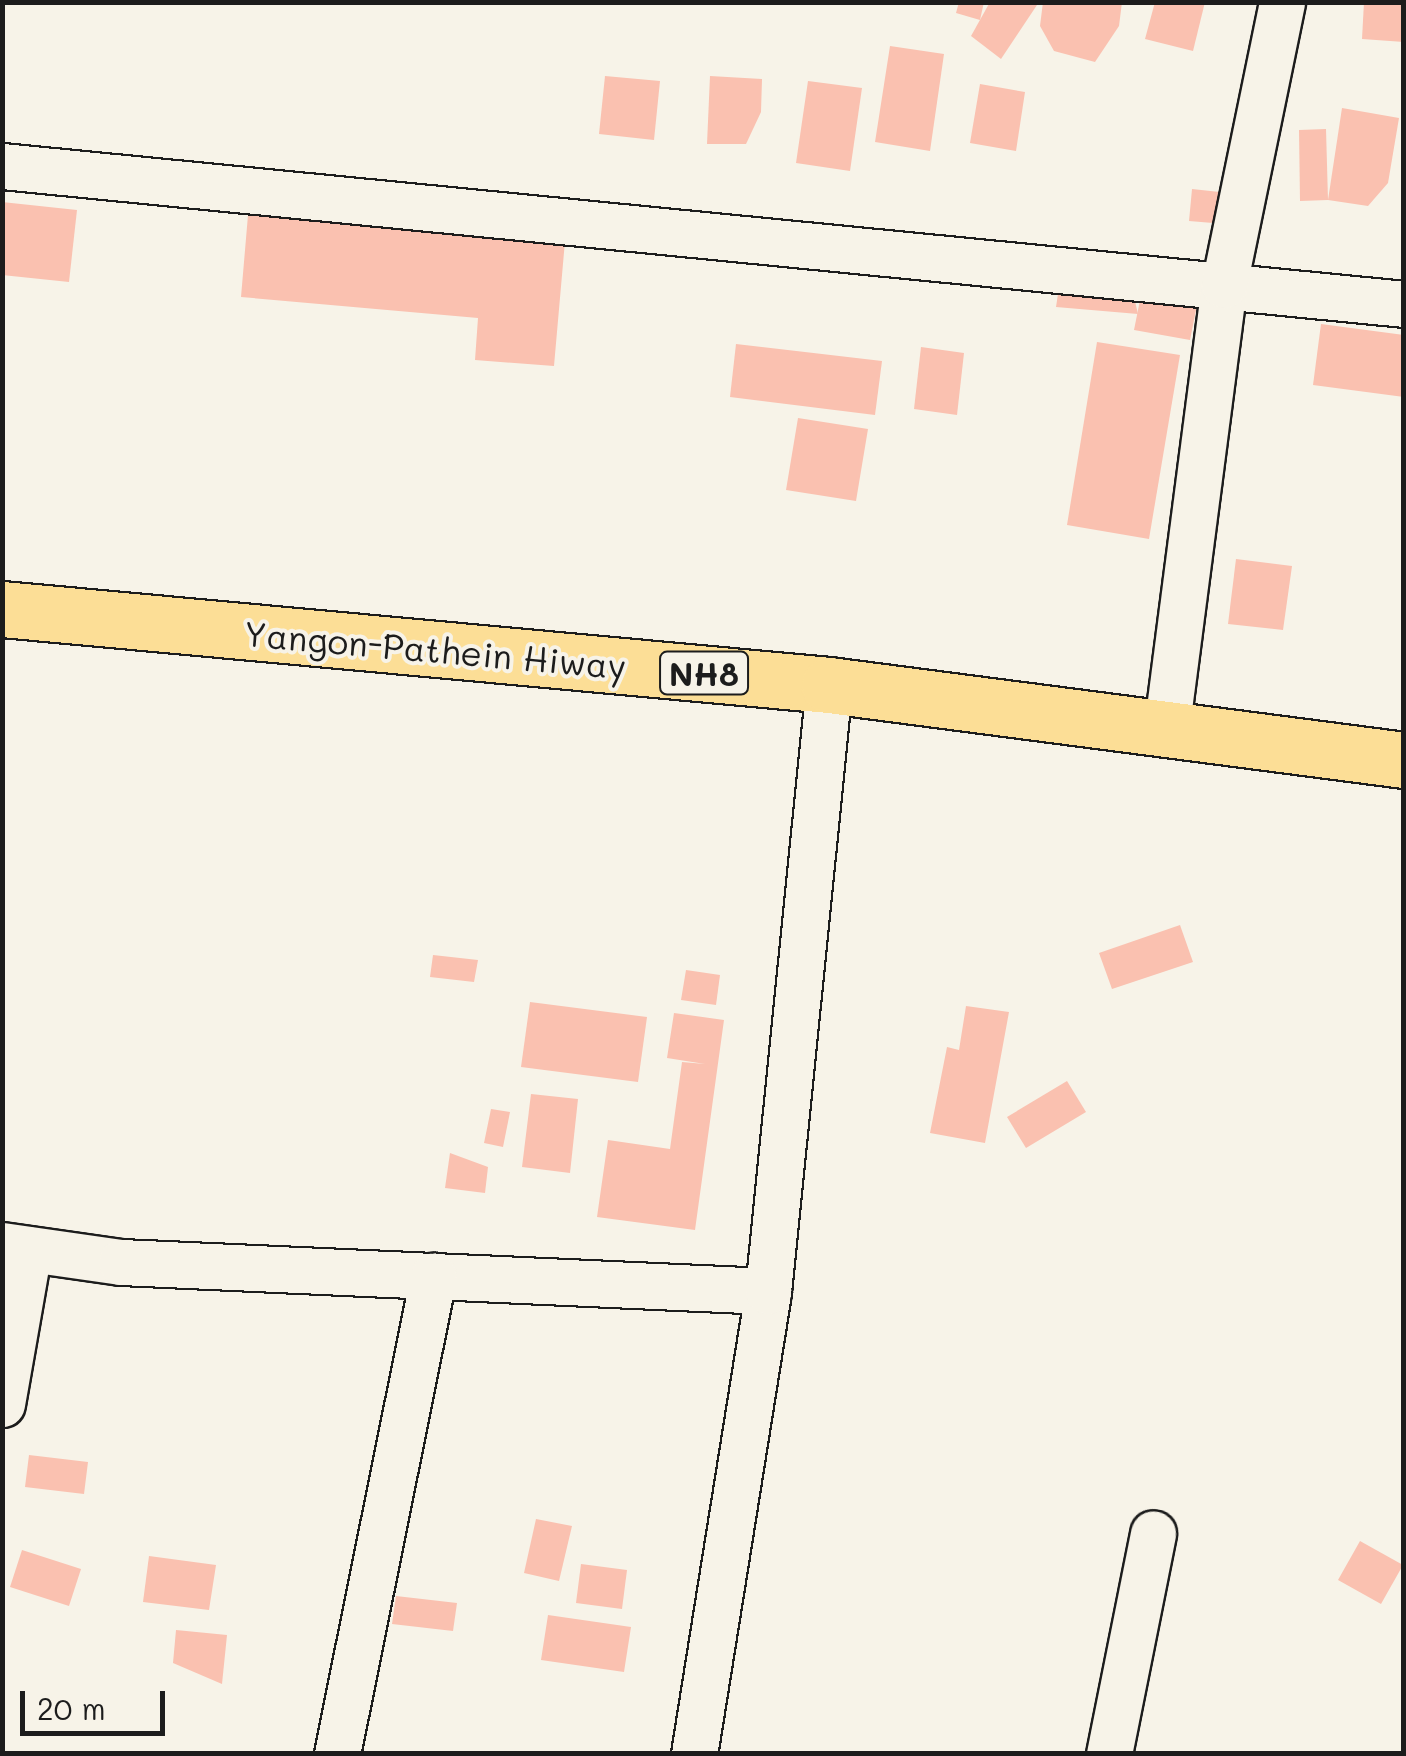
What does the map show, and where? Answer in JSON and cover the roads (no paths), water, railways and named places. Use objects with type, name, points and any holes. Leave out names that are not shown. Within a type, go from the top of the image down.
[{"type":"highway","name":"Yangon-Pathein Hiway","points":[[2,609],[830,684],[1167,724],[1404,760]]},
{"type":"street","points":[[1167,724],[1224,285],[1282,2]]},
{"type":"street","points":[[2,166],[1404,304]]},
{"type":"street","points":[[694,1754],[768,1291],[830,684]]},
{"type":"street","points":[[2,1404],[16,1247],[121,1262],[768,1291]]},
{"type":"street","points":[[336,1754],[433,1276]]},
{"type":"street","points":[[1108,1754],[1153,1533]]}]
